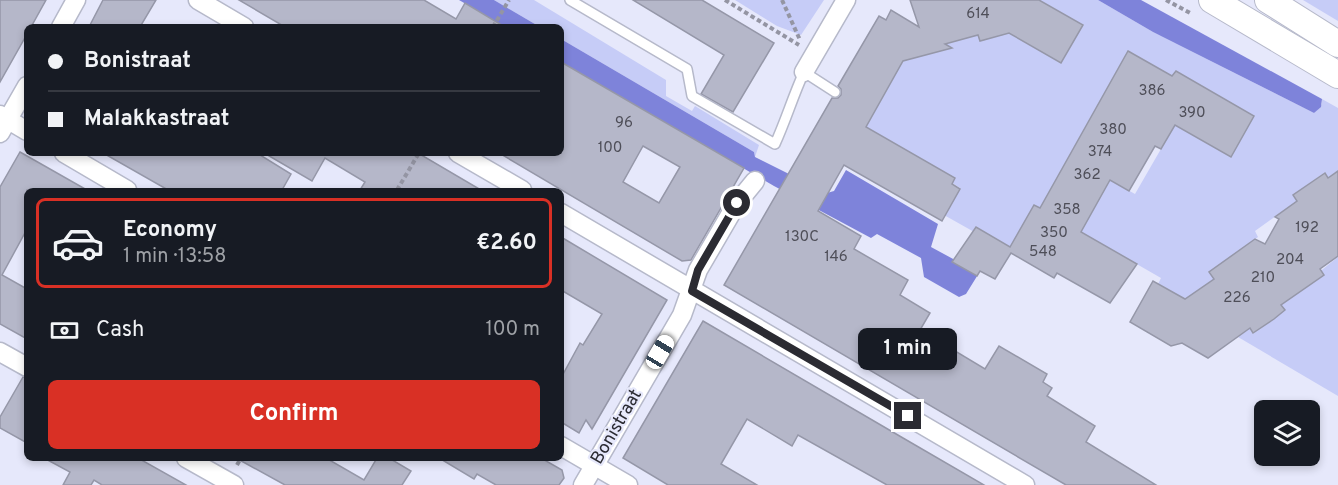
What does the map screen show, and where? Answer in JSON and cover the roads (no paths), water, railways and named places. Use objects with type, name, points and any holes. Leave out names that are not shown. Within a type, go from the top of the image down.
[{"type":"main road","points":[[1212,0],[1338,75]]},
{"type":"main road","points":[[1268,0],[1338,44]]},
{"type":"street","points":[[63,24],[76,0]]},
{"type":"street","points":[[198,0],[239,24]]},
{"type":"street","points":[[804,72],[846,0]]},
{"type":"street","points":[[24,91],[3,123],[24,130]]},
{"type":"street","points":[[69,156],[124,188]]},
{"type":"street","points":[[463,156],[519,188]]},
{"type":"street","name":"Bonistraat","points":[[583,485],[682,315],[698,270],[737,203],[755,181]]},
{"type":"street","points":[[564,215],[1025,485]]},
{"type":"street","points":[[0,352],[24,365]]},
{"type":"street","points":[[564,448],[628,485]]},
{"type":"street","points":[[191,461],[234,485]]},
{"type":"lane","points":[[570,0],[687,69],[692,96],[775,144],[804,72],[835,92]]},
{"type":"water","points":[[459,0],[494,0],[535,24],[500,24]]},
{"type":"water","points":[[1098,0],[1141,0],[1322,99],[1321,107],[1314,113],[1153,32]]},
{"type":"water","points":[[564,41],[754,152],[755,157],[827,193],[834,191],[846,170],[938,224],[931,247],[979,273],[966,294],[959,297],[924,277],[921,258],[877,234],[871,238],[774,186],[564,64]]}]
